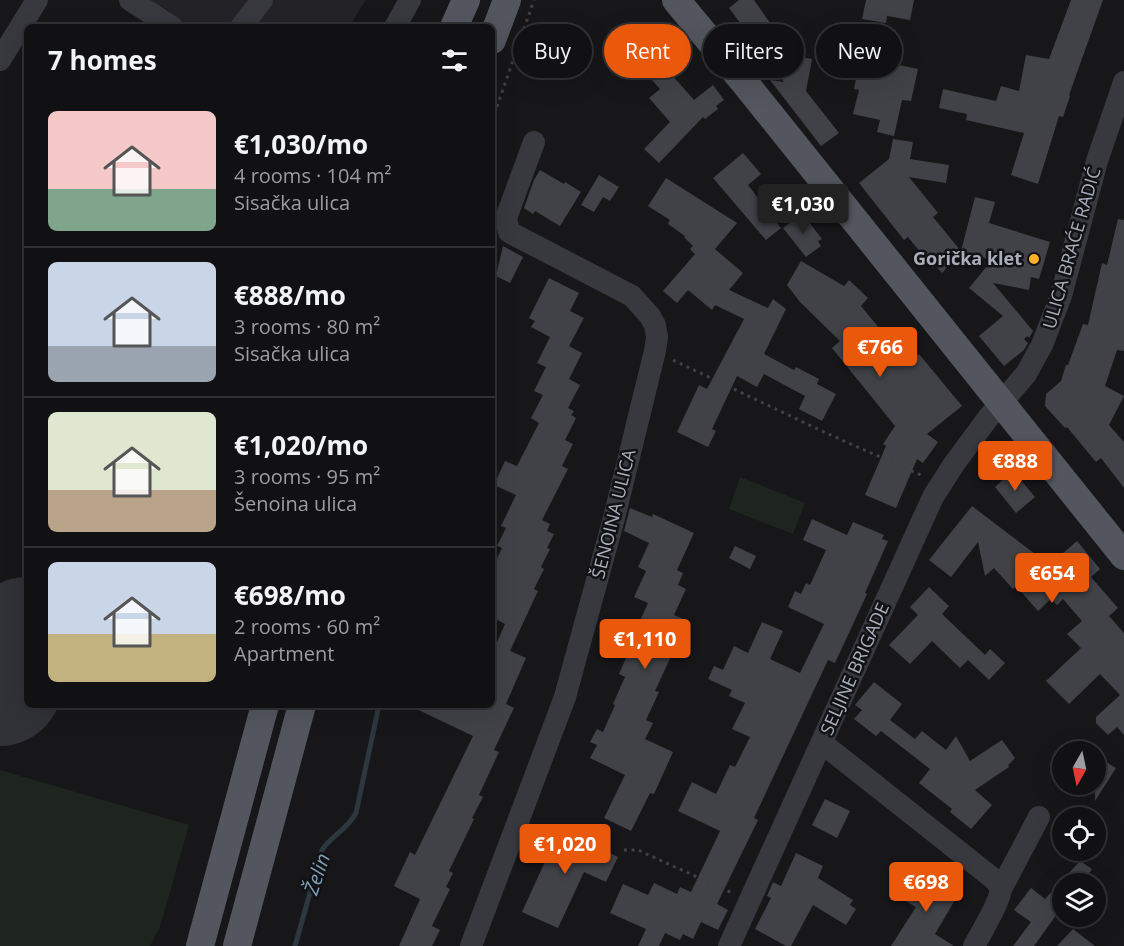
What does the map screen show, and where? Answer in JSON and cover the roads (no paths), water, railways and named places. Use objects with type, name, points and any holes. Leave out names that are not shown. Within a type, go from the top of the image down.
[{"type":"main road","points":[[455,24],[466,0]]},
{"type":"main road","points":[[676,0],[1124,556]]},
{"type":"main road","points":[[495,32],[507,2]]},
{"type":"main road","points":[[200,946],[264,708]]},
{"type":"main road","points":[[237,946],[301,708]]},
{"type":"street","points":[[0,60],[37,0]]},
{"type":"street","points":[[130,0],[167,24]]},
{"type":"street","points":[[243,24],[262,0]]},
{"type":"street","points":[[397,24],[410,0]]},
{"type":"street","name":"ULICA BRAĆE RADIĆ","points":[[1001,403],[1030,366],[1052,321],[1061,296],[1097,161],[1124,82]]},
{"type":"street","name":"ŠENOINA ULICA","points":[[471,946],[565,697],[614,518],[657,337],[650,316],[632,296],[509,232],[506,218],[534,142]]},
{"type":"street","name":"SELJINE BRIGADE","points":[[729,946],[933,496],[1001,403]]},
{"type":"street","points":[[822,743],[995,880],[999,884],[1000,891]]},
{"type":"street","points":[[974,946],[1039,817]]},
{"type":"waterway","name":"Želin","points":[[295,946],[322,850],[356,813],[378,708]]},
{"type":"place","name":"Gorička klet","points":[[1034,259]]}]
